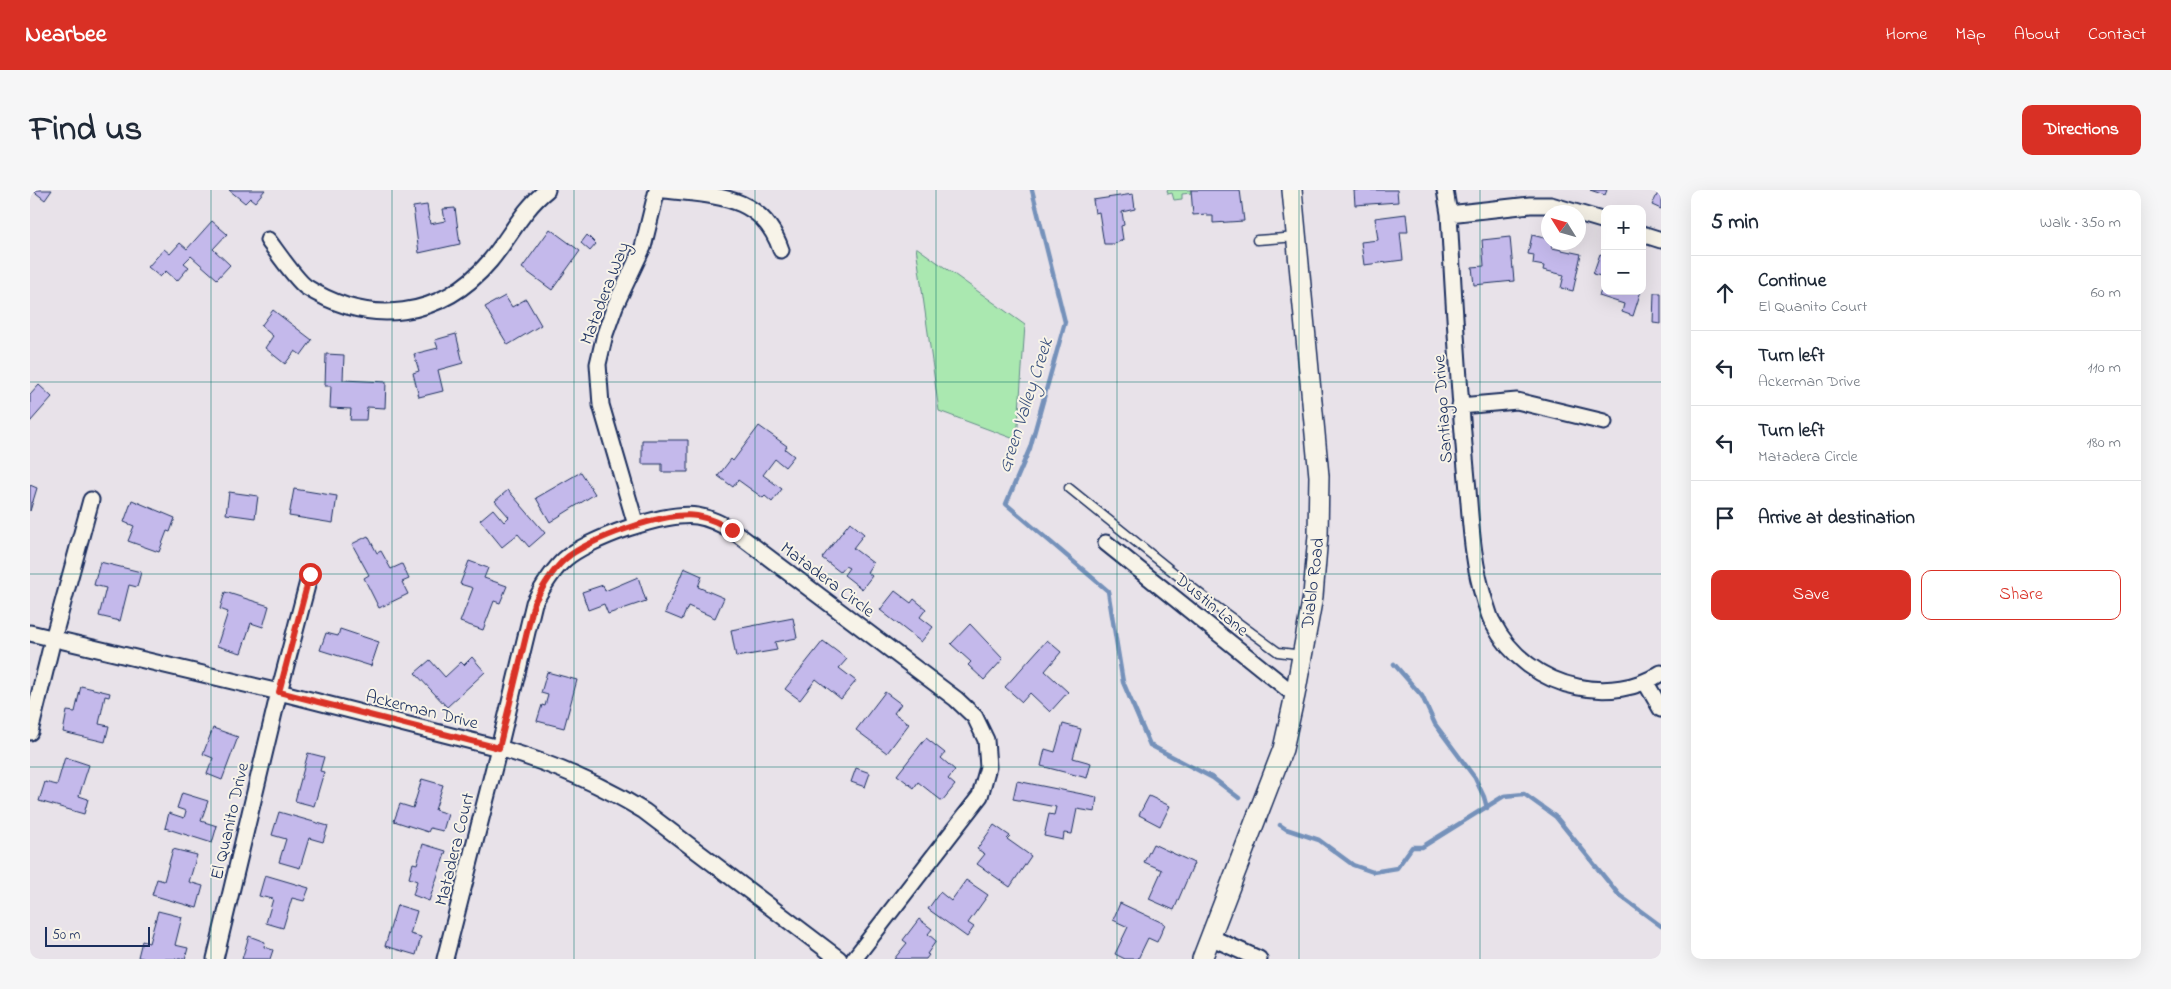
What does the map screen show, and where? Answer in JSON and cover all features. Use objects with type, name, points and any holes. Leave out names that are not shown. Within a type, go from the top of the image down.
[{"type":"street","points":[[268,240],[305,286],[351,309],[382,313],[414,309],[445,298],[472,279],[490,260],[532,202],[547,190]]},
{"type":"street","name":"Matadera Way","points":[[636,525],[601,405],[598,364],[605,334],[643,247],[658,190]]},
{"type":"street","points":[[665,190],[722,197],[748,206],[758,213],[772,229],[781,250]]},
{"type":"street","name":"Diablo Road","points":[[1202,959],[1282,749],[1295,695],[1313,596],[1318,535],[1319,476],[1292,190]]},
{"type":"street","name":"Santiago Drive","points":[[1445,190],[1449,214],[1460,406],[1475,564],[1492,623],[1514,652],[1541,674],[1567,685],[1596,691],[1646,683]]},
{"type":"street","points":[[1449,214],[1530,205],[1551,205],[1601,220]]},
{"type":"street","points":[[1646,235],[1661,240]]},
{"type":"street","points":[[1460,406],[1517,401],[1604,422]]},
{"type":"street","points":[[30,732],[91,500]]},
{"type":"street","name":"Matadera Circle","points":[[499,748],[534,603],[545,583],[564,560],[581,547],[636,525],[678,516],[695,516],[713,520],[732,530],[956,699],[976,717],[986,740],[988,767],[980,796],[854,959]]},
{"type":"street","name":"Dustin Lane","points":[[1106,543],[1295,695]]},
{"type":"street","name":"El Quanito Drive","points":[[215,959],[279,692],[310,574]]},
{"type":"street","name":"Ackerman Drive","points":[[30,633],[279,692],[499,748],[560,769],[623,798],[644,811],[839,959]]},
{"type":"street","points":[[1661,673],[1646,683],[1661,709]]},
{"type":"street","name":"Matadera Court","points":[[445,959],[499,748]]},
{"type":"street","points":[[1210,937],[1260,959]]},
{"type":"lane","points":[[1257,240],[1296,237]]},
{"type":"lane","points":[[1069,488],[1214,605],[1278,652],[1302,655]]},
{"type":"green space","points":[[1167,190],[1191,190],[1191,193],[1182,194],[1182,199],[1174,200],[1172,193],[1168,194]]},
{"type":"green space","points":[[916,247],[1025,325],[1017,440],[939,411]]},
{"type":"building","points":[[32,190],[52,190],[45,200]]},
{"type":"building","points":[[229,190],[265,190],[255,202],[250,198],[245,203]]},
{"type":"building","points":[[1191,190],[1240,190],[1244,221],[1213,223],[1213,216],[1207,216],[1207,214],[1193,215]]},
{"type":"building","points":[[1354,190],[1397,190],[1398,202],[1355,205]]},
{"type":"building","points":[[1590,190],[1607,190],[1605,195]]},
{"type":"building","points":[[1653,190],[1661,190],[1661,209],[1652,205],[1658,193]]},
{"type":"building","points":[[1133,194],[1135,209],[1122,212],[1124,225],[1121,226],[1123,240],[1114,244],[1104,244],[1099,212],[1095,213],[1093,200]]},
{"type":"building","points":[[427,205],[430,224],[445,221],[443,209],[455,208],[460,244],[419,253],[413,207]]},
{"type":"building","points":[[1406,214],[1408,232],[1400,232],[1403,260],[1364,265],[1361,242],[1378,240],[1375,218]]},
{"type":"building","points":[[212,221],[227,234],[213,249],[230,265],[217,279],[191,256],[184,263],[189,267],[177,281],[166,271],[160,277],[148,267],[164,249],[170,254],[180,243],[187,249]]},
{"type":"building","points":[[550,229],[580,251],[552,290],[522,268]]},
{"type":"building","points":[[587,235],[596,244],[590,251],[581,243]]},
{"type":"building","points":[[1532,235],[1541,237],[1541,250],[1562,250],[1581,254],[1573,291],[1561,288],[1564,275],[1543,270],[1544,266],[1533,264],[1534,255],[1528,254]]},
{"type":"building","points":[[1510,237],[1514,281],[1474,285],[1472,267],[1484,266],[1482,240]]},
{"type":"building","points":[[1600,254],[1601,276],[1593,274]]},
{"type":"building","points":[[1601,291],[1601,295],[1640,295],[1633,316],[1622,312],[1624,304],[1599,296]]},
{"type":"building","points":[[1654,293],[1661,293],[1661,324],[1653,323]]},
{"type":"building","points":[[505,296],[512,307],[526,299],[541,325],[508,345],[485,307]]},
{"type":"building","points":[[273,310],[312,340],[301,355],[295,351],[285,364],[265,348],[273,336],[261,326]]},
{"type":"building","points":[[456,334],[463,363],[438,370],[443,391],[419,397],[413,373],[419,371],[414,354],[438,348],[435,340]]},
{"type":"building","points":[[326,354],[344,355],[343,380],[386,382],[385,408],[367,407],[366,420],[350,420],[351,409],[330,408],[331,386],[325,386]]},
{"type":"building","points":[[39,385],[52,397],[30,422],[30,395]]},
{"type":"building","points":[[759,426],[787,446],[785,449],[794,456],[785,467],[775,459],[763,475],[782,489],[772,502],[765,496],[763,498],[738,480],[733,487],[718,476],[731,459],[733,461]]},
{"type":"building","points":[[642,440],[688,440],[688,472],[662,472],[662,464],[642,464]]},
{"type":"building","points":[[581,472],[595,494],[550,522],[536,498]]},
{"type":"building","points":[[30,485],[37,488],[30,511]]},
{"type":"building","points":[[294,489],[337,496],[333,523],[289,516]]},
{"type":"building","points":[[508,490],[545,533],[529,547],[518,534],[502,547],[480,520],[493,509],[504,522],[509,517],[495,501]]},
{"type":"building","points":[[229,492],[258,496],[255,518],[226,514]]},
{"type":"building","points":[[132,500],[175,518],[170,532],[167,531],[159,552],[128,541],[134,526],[124,522]]},
{"type":"building","points":[[850,522],[864,534],[853,548],[873,563],[867,572],[872,576],[862,589],[844,575],[849,568],[845,566],[840,572],[822,558]]},
{"type":"building","points":[[368,536],[377,553],[381,551],[391,569],[402,564],[409,579],[402,582],[408,594],[379,608],[364,578],[369,575],[352,544]]},
{"type":"building","points":[[469,561],[488,568],[484,578],[507,586],[500,603],[494,601],[483,630],[460,622],[473,588],[460,584]]},
{"type":"building","points":[[100,562],[141,572],[137,587],[129,585],[120,621],[99,616],[106,588],[94,585]]},
{"type":"building","points":[[684,568],[702,576],[698,587],[724,598],[715,618],[688,606],[682,620],[665,613]]},
{"type":"building","points":[[638,577],[646,601],[608,614],[604,604],[588,610],[582,592],[603,585],[605,591]]},
{"type":"building","points":[[895,591],[911,603],[914,599],[926,609],[920,617],[933,627],[921,642],[880,610]]},
{"type":"building","points":[[225,592],[269,606],[263,627],[251,623],[241,653],[217,646],[228,612],[220,609]]},
{"type":"building","points":[[793,618],[797,638],[775,642],[777,650],[736,657],[731,630]]},
{"type":"building","points":[[970,624],[1003,659],[984,680],[968,665],[971,662],[951,644]]},
{"type":"building","points":[[340,629],[379,642],[371,666],[320,650],[326,633],[338,636]]},
{"type":"building","points":[[1047,640],[1061,652],[1045,671],[1068,692],[1050,712],[1030,693],[1022,702],[1005,687]]},
{"type":"building","points":[[823,641],[847,659],[839,668],[856,681],[841,699],[816,679],[800,700],[785,689]]},
{"type":"building","points":[[472,657],[485,672],[447,707],[415,673],[430,660],[445,677],[461,662],[464,665]]},
{"type":"building","points":[[547,672],[577,680],[564,728],[537,721],[542,705],[545,706],[548,695],[541,693]]},
{"type":"building","points":[[81,686],[110,693],[109,697],[105,696],[99,724],[109,726],[105,742],[63,732],[67,711],[75,712]]},
{"type":"building","points":[[885,692],[901,704],[894,713],[909,724],[887,753],[856,730]]},
{"type":"building","points":[[1063,724],[1081,729],[1073,758],[1091,763],[1087,778],[1041,766],[1045,749],[1055,752]]},
{"type":"building","points":[[213,728],[238,737],[222,780],[207,774],[213,758],[203,754]]},
{"type":"building","points":[[926,738],[945,753],[941,758],[955,770],[948,779],[955,785],[942,801],[918,782],[914,788],[897,775]]},
{"type":"building","points":[[308,753],[324,757],[320,771],[324,772],[314,806],[295,801]]},
{"type":"building","points":[[65,757],[89,765],[79,796],[88,799],[84,814],[39,801],[45,782],[57,785]]},
{"type":"building","points":[[856,768],[870,773],[865,787],[851,782]]},
{"type":"building","points":[[422,779],[443,785],[435,810],[448,814],[443,831],[430,828],[428,832],[394,821],[400,804],[413,808]]},
{"type":"building","points":[[1017,781],[1097,797],[1095,812],[1077,809],[1072,834],[1064,833],[1063,840],[1044,836],[1049,814],[1054,815],[1056,807],[1013,799]]},
{"type":"building","points":[[182,793],[208,801],[201,821],[217,826],[212,843],[165,828],[169,813],[184,818],[186,811],[177,808]]},
{"type":"building","points":[[1149,796],[1170,806],[1160,826],[1139,815]]},
{"type":"building","points":[[279,812],[328,826],[323,842],[309,838],[300,868],[279,862],[286,839],[272,835]]},
{"type":"building","points":[[994,825],[1010,836],[1007,839],[1031,856],[1010,887],[977,864],[985,854],[977,849]]},
{"type":"building","points":[[423,844],[446,851],[429,901],[413,895],[417,881],[409,878],[413,863],[417,864]]},
{"type":"building","points":[[1153,844],[1194,863],[1174,910],[1149,899],[1162,870],[1144,862]]},
{"type":"building","points":[[173,849],[197,855],[189,882],[203,886],[197,908],[152,895],[157,879],[164,881]]},
{"type":"building","points":[[265,875],[309,888],[304,901],[292,898],[283,928],[266,923],[273,899],[259,896]]},
{"type":"building","points":[[966,880],[988,895],[968,923],[974,927],[967,937],[928,909],[940,892],[951,901]]},
{"type":"building","points":[[1120,903],[1165,924],[1157,942],[1148,938],[1138,959],[1125,959],[1115,954],[1128,927],[1113,920]]},
{"type":"building","points":[[397,905],[417,911],[410,934],[421,937],[416,955],[385,946]]},
{"type":"building","points":[[158,911],[182,917],[175,945],[188,948],[185,959],[146,959],[138,957],[142,941],[149,943]]},
{"type":"building","points":[[919,919],[932,929],[928,934],[936,941],[927,954],[929,955],[926,959],[894,959],[907,943],[903,940]]},
{"type":"building","points":[[249,936],[265,942],[264,947],[273,950],[270,959],[242,959]]},
{"type":"waterway","name":"Green Valley Creek","points":[[1032,190],[1065,322],[1030,448],[1006,504],[1108,591],[1123,682],[1150,745],[1213,778],[1239,798]]},
{"type":"waterway","points":[[1394,664],[1422,696],[1435,724],[1475,778],[1487,808]]},
{"type":"waterway","name":"Green Valley Creek","points":[[1280,825],[1286,829],[1319,840],[1353,865],[1373,872],[1397,868],[1412,847],[1422,847],[1504,796],[1524,794],[1556,817],[1619,895],[1661,926]]},
{"type":"route","points":[[310,574],[279,692],[499,748],[534,603],[545,583],[564,560],[581,547],[636,525],[678,516],[695,516],[713,520],[732,530]]}]
